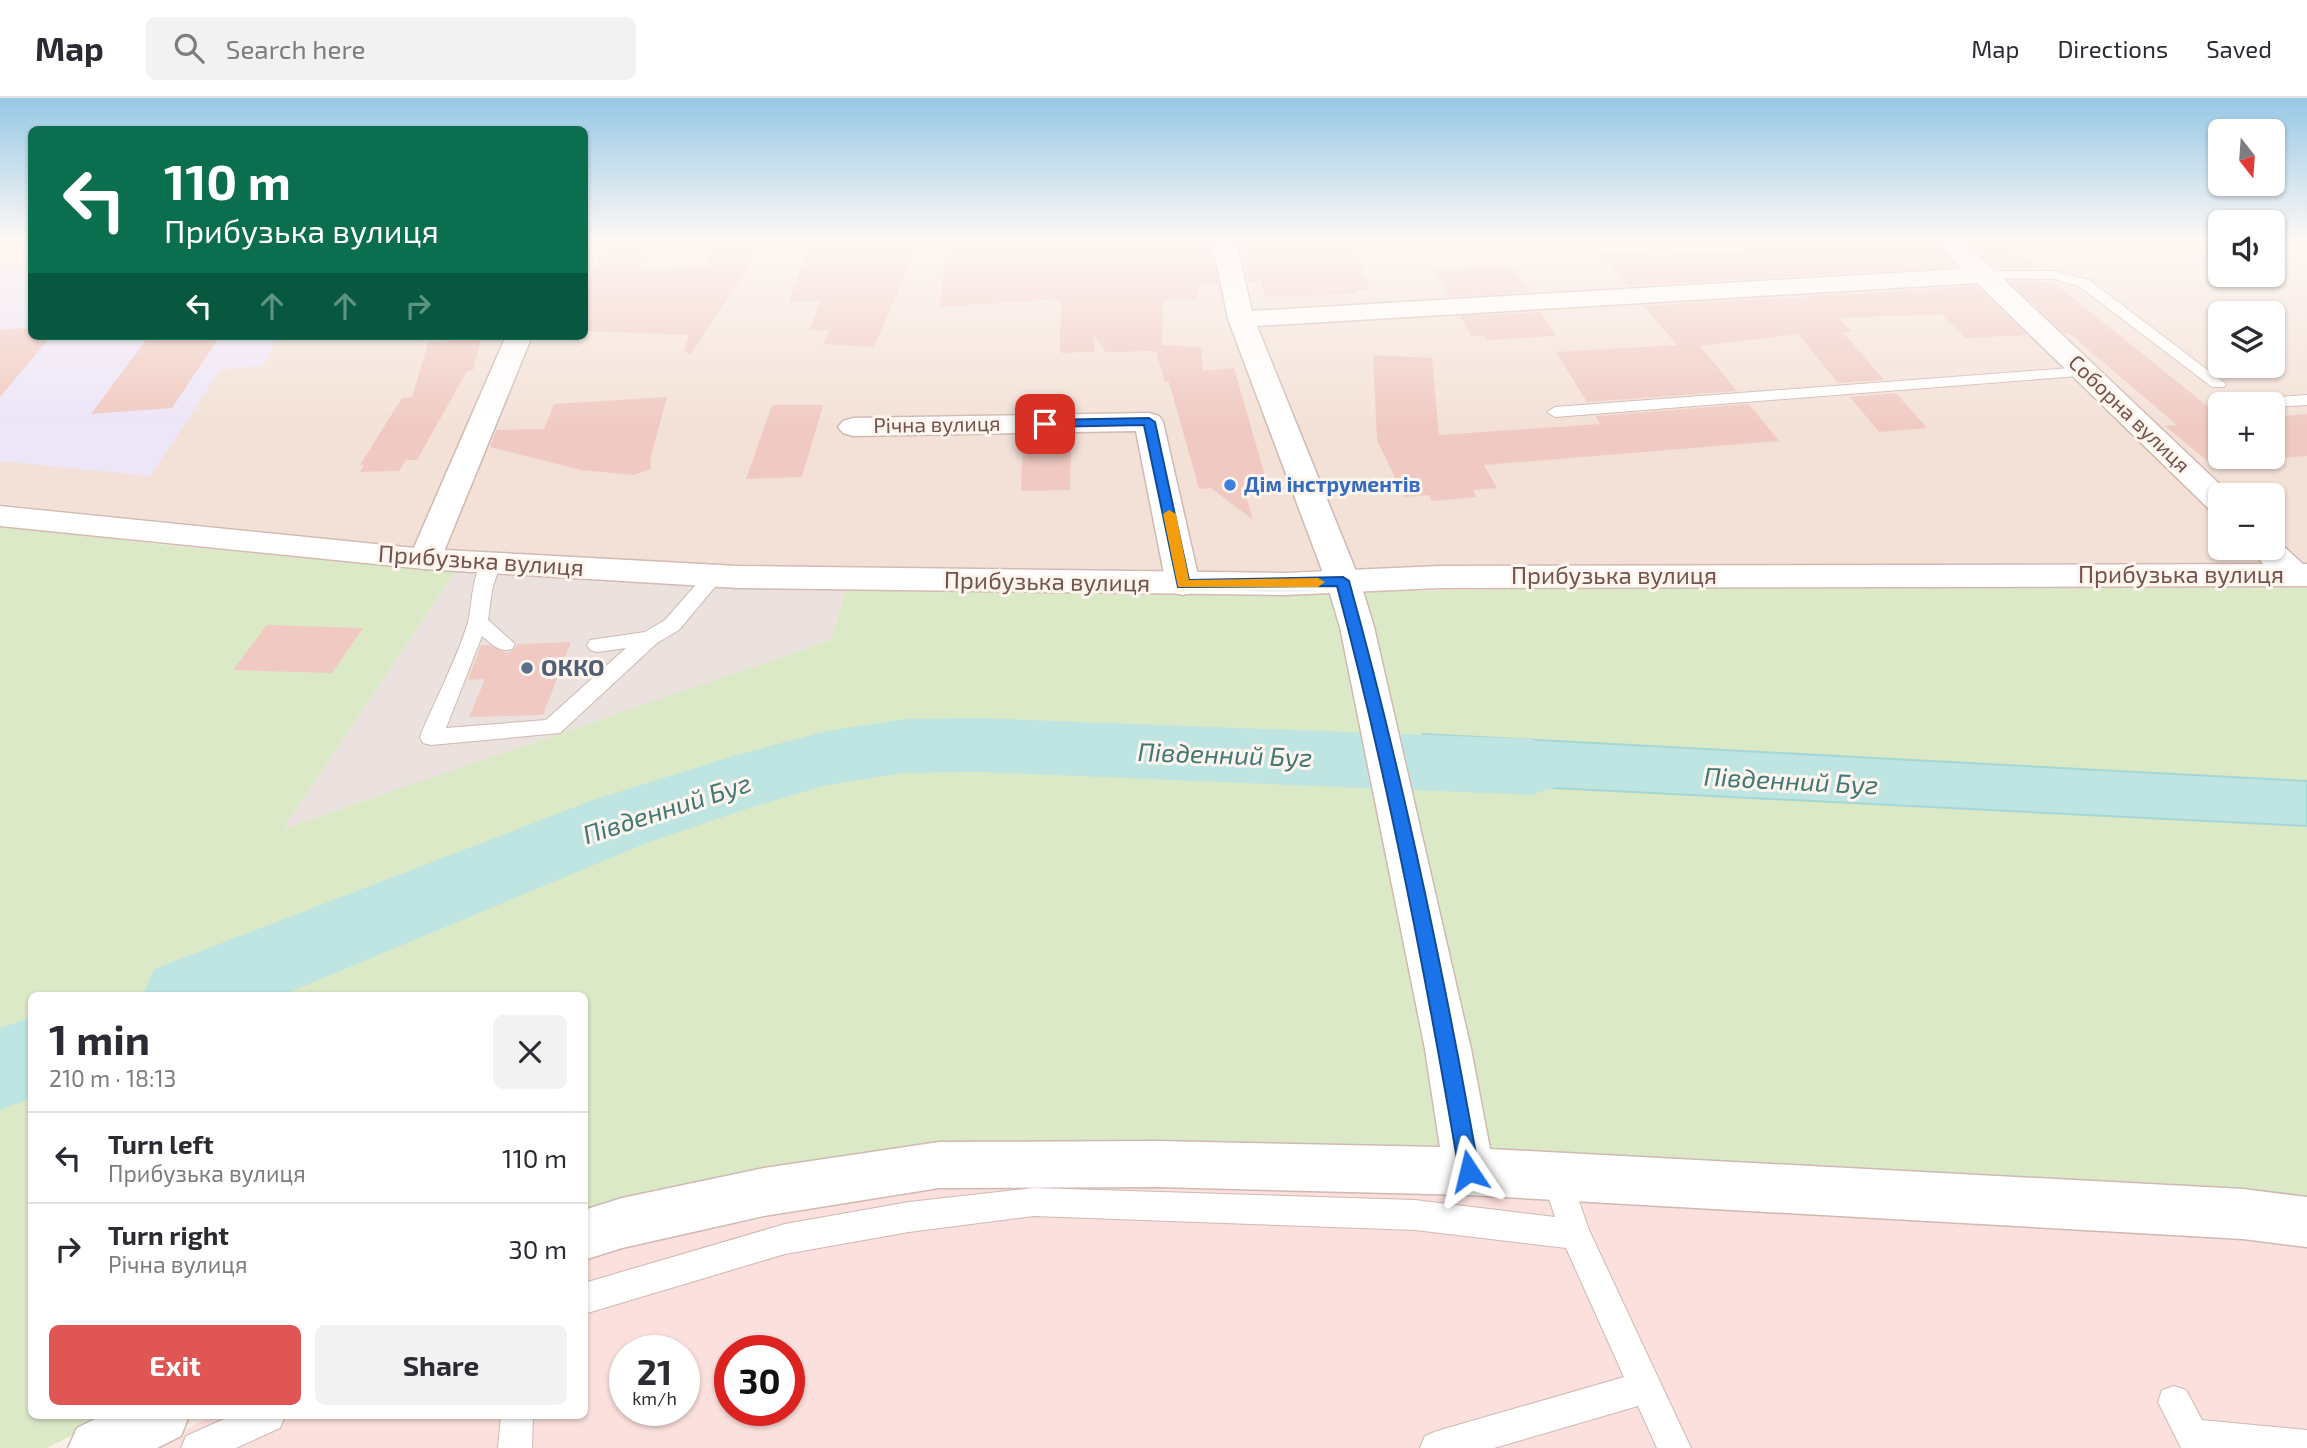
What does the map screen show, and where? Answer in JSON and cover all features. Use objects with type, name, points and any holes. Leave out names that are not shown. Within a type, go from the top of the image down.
[{"type":"street","points":[[1237,301],[1241,319],[1343,581],[1373,693],[1448,1049],[1469,1171]]},
{"type":"street","points":[[1241,319],[1545,301]]},
{"type":"street","name":"Соборна вулиця","points":[[2012,301],[2208,490]]},
{"type":"street","points":[[425,559],[517,340]]},
{"type":"street","name":"Річна вулиця","points":[[853,427],[1149,422],[1183,584]]},
{"type":"street","name":"Прибузька вулиця","points":[[0,516],[425,559],[714,576],[1183,584],[1439,577],[2301,575]]},
{"type":"street","points":[[2282,560],[2301,575]]},
{"type":"street","points":[[588,1234],[622,1223],[764,1192],[939,1165],[1158,1164],[1556,1174],[2243,1214],[2307,1222]]},
{"type":"street","points":[[97,1448],[155,1419]]},
{"type":"lane","points":[[2108,301],[2218,384]]},
{"type":"lane","points":[[1555,412],[2085,372]]},
{"type":"lane","points":[[2285,402],[2307,400]]},
{"type":"lane","points":[[490,564],[482,590],[478,622],[430,737],[552,727],[650,638],[672,625],[714,576]]},
{"type":"lane","points":[[478,622],[505,644]]},
{"type":"lane","points":[[631,655],[595,650],[650,638]]},
{"type":"lane","points":[[1556,1174],[1576,1234],[1674,1448]]},
{"type":"lane","points":[[588,1298],[785,1239],[909,1217],[1034,1202],[1415,1215],[1576,1234]]},
{"type":"lane","points":[[1437,1448],[1646,1387]]},
{"type":"lane","points":[[2174,1402],[2197,1442],[2307,1447]]},
{"type":"lane","points":[[198,1448],[261,1419]]},
{"type":"lane","points":[[514,1448],[517,1419]]},
{"type":"shaded area","points":[[0,301],[28,301],[28,340],[504,340],[414,547],[0,504]]},
{"type":"shaded area","points":[[0,301],[28,301],[28,340],[277,340],[262,366],[220,370],[150,476],[0,461]]},
{"type":"shaded area","points":[[588,301],[1998,301],[2208,505],[2208,560],[2263,560],[2268,565],[1436,566],[1183,574],[743,567],[445,550],[530,340],[588,340]]},
{"type":"shaded area","points":[[2023,301],[2208,301],[2208,378],[2285,378],[2285,301],[2307,301],[2307,565],[2301,565],[2285,550],[2285,483],[2215,483]]},
{"type":"shaded area","points":[[455,572],[734,587],[846,590],[831,640],[281,830]]},
{"type":"shaded area","points":[[938,1186],[1472,1193],[2307,1243],[2307,1448],[149,1448],[206,1419],[588,1419],[588,1258],[622,1245]]},
{"type":"green space","points":[[0,526],[166,545],[455,572],[283,829],[831,640],[846,590],[1183,595],[1331,592],[1341,628],[1428,1049],[1443,1148],[588,1213],[588,992],[28,992],[28,1419],[106,1419],[47,1448],[0,1448]]},
{"type":"green space","points":[[2307,586],[2307,1199],[1487,1149],[1361,592],[1604,587]]},
{"type":"water","points":[[1423,734],[2307,781],[2307,826],[1434,782]]},
{"type":"building","points":[[588,301],[726,301],[691,354],[684,351],[689,335],[588,331]]},
{"type":"building","points":[[821,301],[894,301],[874,347],[823,344],[829,330],[809,330]]},
{"type":"building","points":[[940,301],[1030,301],[939,307]]},
{"type":"building","points":[[1061,301],[1163,301],[1162,345],[1201,347],[1203,371],[1234,368],[1266,479],[1255,480],[1257,488],[1244,489],[1253,520],[1211,488],[1199,489],[1169,382],[1165,382],[1156,351],[1106,352],[1094,336],[1095,352],[1060,353]]},
{"type":"building","points":[[1727,301],[1992,301],[2027,335],[1966,338],[1942,314],[1839,318],[1852,332],[1843,332],[1884,380],[1838,383],[1798,334],[1700,346],[1737,391],[1587,402],[1556,352],[1677,345],[1644,306]]},
{"type":"building","points":[[2030,301],[2077,301],[2208,407],[2208,461],[2165,426],[2177,425],[2069,333],[2064,333]]},
{"type":"building","points":[[1541,312],[1556,336],[1487,340],[1483,335],[1471,336],[1460,316]]},
{"type":"building","points":[[28,327],[28,340],[48,340],[0,397],[0,330]]},
{"type":"building","points":[[146,340],[217,340],[172,408],[91,414]]},
{"type":"building","points":[[481,340],[473,370],[467,371],[417,460],[406,460],[399,471],[360,472],[364,465],[360,465],[402,398],[412,397],[428,343]]},
{"type":"building","points":[[1373,355],[1432,358],[1439,435],[1600,424],[1596,416],[1749,404],[1779,441],[1484,465],[1497,488],[1473,490],[1476,497],[1432,501],[1429,495],[1404,497],[1377,440]]},
{"type":"building","points":[[1896,393],[1927,428],[1879,432],[1850,397]]},
{"type":"building","points":[[667,397],[650,460],[651,469],[634,475],[581,470],[490,447],[496,430],[544,429],[554,404]]},
{"type":"building","points":[[772,405],[823,405],[802,477],[746,479]]},
{"type":"building","points":[[2307,414],[2307,456],[2285,458],[2285,416]]},
{"type":"building","points":[[1023,444],[1071,444],[1070,490],[1021,491]]},
{"type":"building","points":[[267,625],[363,628],[332,673],[233,670]]},
{"type":"building","points":[[571,642],[543,715],[469,717],[485,679],[468,680],[481,645],[507,653],[514,650],[518,644]]},
{"type":"waterway","name":"Південний Буг","points":[[195,992],[621,821],[733,784],[827,758],[905,746],[979,745],[1531,767]]},
{"type":"waterway","name":"Південний Буг","points":[[0,1069],[28,1058]]},
{"type":"slow traffic","points":[[1169,514],[1183,584],[1318,582]]},
{"type":"place","name":"Дім інструментів","points":[[1230,485]]},
{"type":"place","name":"ОККО","points":[[527,668]]},
{"type":"route","points":[[1045,424],[1149,422],[1183,584],[1343,581],[1373,693],[1448,1049],[1469,1171]]}]
